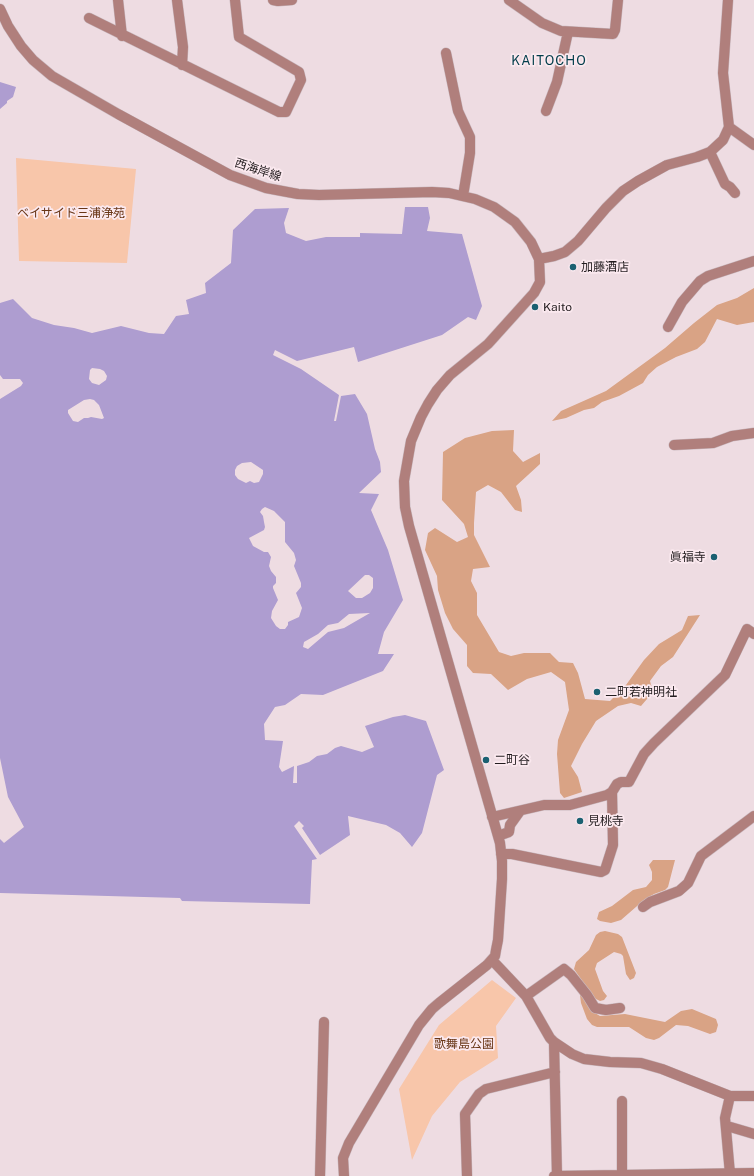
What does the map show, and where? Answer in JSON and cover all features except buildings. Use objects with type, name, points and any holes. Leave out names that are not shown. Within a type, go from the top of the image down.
[{"type":"street","points":[[118,0],[122,36]]},
{"type":"street","points":[[177,0],[183,47],[182,65]]},
{"type":"street","points":[[89,18],[122,36],[279,112],[286,112],[301,80],[299,72],[239,37],[236,0]]},
{"type":"street","points":[[272,0],[278,2],[292,0]]},
{"type":"street","points":[[509,0],[542,22],[561,31],[612,34],[615,30],[618,0]]},
{"type":"street","points":[[344,1176],[342,1169],[343,1158],[349,1143],[419,1025],[432,1009],[483,969],[492,960],[496,950],[499,934],[502,880],[501,854],[498,836],[409,526],[405,507],[405,471],[413,436],[430,400],[450,375],[488,344],[534,293],[540,282],[539,259],[565,252],[578,241],[623,191],[643,178],[667,164],[697,157],[710,152],[723,140],[729,127],[723,73],[728,0]]},
{"type":"street","name":"西海岸線","points":[[0,9],[8,26],[21,46],[33,60],[52,76],[203,162],[236,178],[266,188],[298,194],[319,195],[432,192],[464,196],[494,206],[509,217],[526,235],[539,259]]},
{"type":"street","points":[[546,111],[557,82],[568,32]]},
{"type":"street","points":[[446,53],[458,111],[470,136],[470,153],[464,196]]},
{"type":"street","points":[[729,127],[754,145]]},
{"type":"street","points":[[710,152],[725,184],[735,193]]},
{"type":"street","points":[[668,327],[682,302],[700,281],[708,276],[754,261]]},
{"type":"street","points":[[674,445],[713,442],[732,436],[754,433]]},
{"type":"street","points":[[501,854],[512,854],[601,872],[605,870],[613,845],[612,792],[617,784],[621,782],[629,782],[644,754],[725,675],[747,629],[754,634]]},
{"type":"street","points":[[492,817],[544,805],[570,805],[612,792]]},
{"type":"street","points":[[498,836],[509,832],[510,825],[520,810]]},
{"type":"street","points":[[642,908],[650,902],[679,891],[688,883],[701,856],[754,816]]},
{"type":"street","points":[[492,960],[526,996],[550,1038],[572,1054],[584,1059],[641,1063],[662,1069],[730,1096],[754,1096]]},
{"type":"street","points":[[526,996],[564,969],[583,990],[595,1008],[606,1010],[620,1008]]},
{"type":"street","points":[[320,1176],[324,1022]]},
{"type":"street","points":[[554,1042],[555,1176],[754,1173]]},
{"type":"street","points":[[467,1176],[465,1114],[479,1094],[486,1089],[555,1072]]},
{"type":"street","points":[[730,1096],[726,1118],[730,1174]]},
{"type":"street","points":[[622,1101],[622,1175]]},
{"type":"street","points":[[727,1126],[754,1134]]},
{"type":"green space","name":"ベイサイド三浦浄苑","points":[[16,158],[136,169],[127,263],[19,261]]},
{"type":"green space","name":"歌舞島公園","points":[[492,980],[516,998],[496,1026],[498,1058],[460,1082],[432,1116],[412,1160],[399,1089],[439,1025]]},
{"type":"shaded area","points":[[0,82],[16,87],[13,97],[0,109]]},
{"type":"shaded area","points":[[405,207],[428,207],[430,218],[427,231],[462,234],[482,306],[476,320],[468,317],[442,335],[358,362],[354,347],[297,361],[275,350],[273,355],[301,369],[339,395],[334,421],[336,421],[341,396],[355,394],[367,414],[375,449],[380,462],[381,472],[359,493],[379,494],[371,510],[388,550],[403,600],[384,632],[378,654],[394,654],[383,671],[323,695],[301,694],[285,705],[275,707],[264,724],[265,740],[283,741],[279,767],[282,772],[294,766],[293,783],[297,783],[297,766],[309,762],[317,756],[327,754],[335,748],[341,746],[362,752],[374,747],[365,726],[393,717],[405,715],[426,721],[444,770],[437,775],[422,833],[412,847],[400,833],[386,825],[348,816],[350,835],[320,855],[302,828],[304,826],[299,821],[294,826],[317,859],[312,860],[310,904],[182,901],[180,898],[0,893],[0,399],[21,386],[23,383],[20,379],[3,379],[0,375],[0,303],[13,299],[32,318],[54,325],[92,333],[121,326],[149,333],[164,334],[176,316],[189,314],[186,300],[206,293],[205,283],[231,263],[233,230],[255,209],[289,208],[284,223],[286,233],[306,241],[326,237],[360,237],[360,233],[402,234]],"holes":[[[92,368],[104,371],[107,376],[106,380],[99,385],[92,383],[89,379],[90,370]],[[90,399],[94,400],[99,405],[104,418],[91,417],[84,418],[78,422],[73,421],[68,413],[68,410],[84,400]],[[251,462],[263,470],[263,474],[259,482],[254,483],[250,481],[246,483],[238,479],[235,475],[237,466],[242,463]],[[265,507],[274,511],[285,522],[285,542],[294,553],[296,560],[294,566],[301,583],[301,587],[296,593],[302,608],[299,617],[288,622],[285,629],[280,629],[276,626],[271,618],[272,611],[278,600],[273,588],[276,583],[276,577],[269,566],[271,557],[268,552],[264,552],[253,546],[249,538],[264,530],[265,527],[263,516],[260,512]],[[365,575],[369,575],[373,578],[373,588],[370,593],[362,598],[356,598],[348,591]],[[370,613],[344,628],[328,632],[308,649],[303,647],[304,642],[318,634],[328,625],[338,623],[349,614]]]},
{"type":"shaded area","points":[[754,288],[754,322],[737,325],[717,319],[705,342],[697,349],[676,357],[657,367],[648,375],[643,383],[619,396],[602,402],[594,408],[584,410],[566,418],[552,421],[561,411],[606,391],[665,348],[717,305],[737,298]]},
{"type":"shaded area","points":[[514,430],[513,451],[523,462],[540,453],[540,464],[516,486],[521,500],[522,512],[515,510],[501,492],[488,485],[476,492],[474,535],[490,567],[473,569],[471,581],[477,593],[477,615],[499,652],[511,656],[524,653],[550,653],[559,662],[573,663],[578,673],[585,699],[610,701],[626,685],[644,660],[659,644],[682,630],[688,616],[700,615],[673,657],[661,666],[650,681],[653,692],[641,706],[631,703],[618,706],[596,721],[571,766],[578,777],[582,792],[564,798],[560,793],[557,754],[558,740],[569,710],[565,682],[551,672],[527,679],[508,690],[491,674],[473,673],[467,666],[467,645],[453,629],[445,613],[438,590],[437,576],[425,550],[428,533],[435,528],[457,542],[468,537],[464,524],[442,500],[443,452],[465,438],[492,431]]},
{"type":"shaded area","points":[[653,860],[675,860],[668,887],[665,890],[644,900],[621,920],[611,923],[597,919],[599,912],[612,906],[633,890],[646,887],[652,880],[652,872],[649,865]]},
{"type":"shaded area","points":[[605,931],[618,934],[622,937],[636,973],[634,978],[630,980],[626,974],[623,956],[614,952],[597,963],[595,969],[603,991],[607,996],[604,1000],[600,1001],[594,998],[574,969],[576,962],[589,950],[596,935]]},
{"type":"shaded area","points":[[581,992],[595,1013],[600,1016],[625,1014],[665,1022],[681,1011],[692,1009],[716,1019],[718,1025],[716,1032],[710,1034],[688,1026],[676,1025],[654,1040],[646,1038],[629,1027],[597,1027],[592,1025],[587,1019],[581,1003]]},
{"type":"pier","points":[[0,758],[8,797],[24,827],[4,843],[0,839]]},
{"type":"place","name":"加藤酒店","points":[[573,267]]},
{"type":"place","name":"Kaito","points":[[535,307]]},
{"type":"place","name":"眞福寺","points":[[714,557]]},
{"type":"place","name":"二町若神明社","points":[[597,692]]},
{"type":"place","name":"二町谷","points":[[486,760]]},
{"type":"place","name":"見桃寺","points":[[580,821]]},
{"type":"district","name":"KAITOCHO","points":[[549,61]]}]
